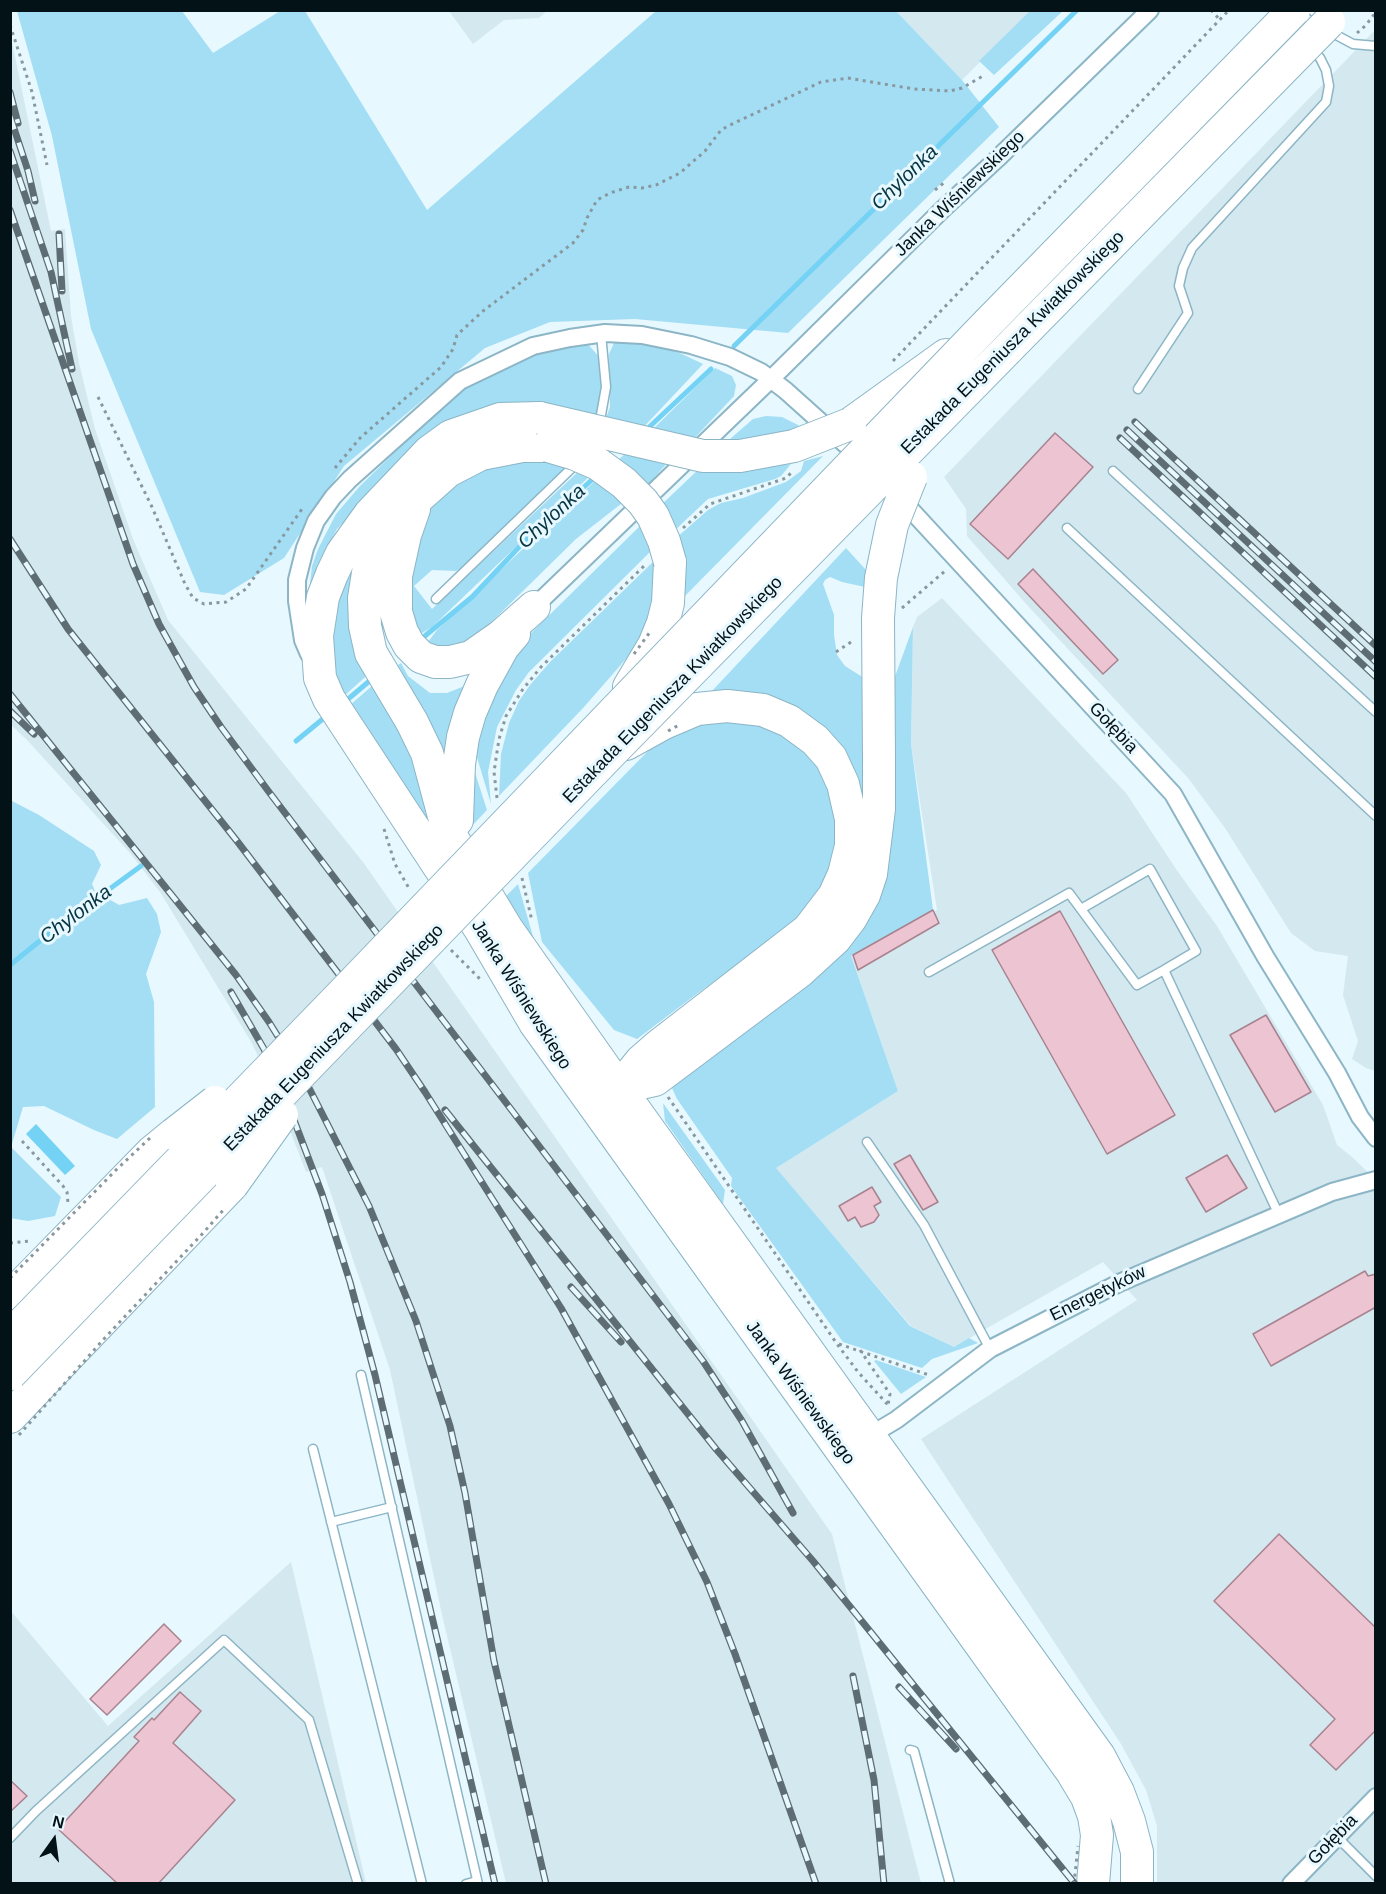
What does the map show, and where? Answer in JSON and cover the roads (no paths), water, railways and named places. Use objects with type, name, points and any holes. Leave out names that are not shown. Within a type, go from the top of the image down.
[{"type":"highway","name":"Estakada Eugeniusza Kwiatkowskiego","points":[[10,1374],[610,754],[1341,10]]},
{"type":"highway","name":"Estakada Eugeniusza Kwiatkowskiego","points":[[10,1336],[985,326],[1294,24]]},
{"type":"highway","points":[[324,689],[317,636],[323,597],[342,553],[370,514],[429,452],[451,436],[500,419],[544,432],[703,456],[740,456],[794,446],[850,424],[985,326]]},
{"type":"highway","points":[[618,1088],[656,1080],[799,972],[835,939],[851,918],[864,895],[871,874],[879,809],[878,618],[887,542],[903,494],[924,453],[987,369]]},
{"type":"highway","points":[[467,864],[444,819],[427,753],[412,722],[371,653],[365,626],[365,590],[368,573],[375,553],[387,531],[403,511],[448,471],[481,454],[522,446],[544,432]]},
{"type":"highway","points":[[544,432],[575,454],[598,464],[624,483],[643,502],[653,516],[670,562],[668,603],[663,623],[654,645],[613,713]]},
{"type":"highway","points":[[418,498],[405,535],[396,576],[395,596],[396,612],[402,632],[409,645],[421,657],[435,662],[450,662],[471,657],[501,636],[534,607]]},
{"type":"highway","points":[[467,864],[460,839],[456,807],[463,737],[482,685],[503,647],[534,607]]},
{"type":"highway","name":"Janka Wiśniewskiego","points":[[324,689],[351,734],[480,929],[536,1023],[594,1107],[1099,1756],[1121,1798],[1129,1821],[1137,1851],[1137,1884]]},
{"type":"highway","points":[[594,1107],[618,1088],[641,1061],[657,1047],[808,930],[834,896],[844,874],[851,846],[851,819],[843,784],[831,758],[815,740],[789,721],[763,710],[727,706],[697,709],[664,723],[610,754]]},
{"type":"highway","name":"Janka Wiśniewskiego","points":[[467,864],[534,970],[618,1088],[1072,1772],[1087,1797],[1094,1816],[1096,1835],[1089,1863]]},
{"type":"highway","points":[[15,1426],[232,1185],[352,1020]]},
{"type":"highway","points":[[10,1297],[152,1152],[187,1122],[293,1044]]},
{"type":"street","name":"Janka Wiśniewskiego","points":[[534,607],[771,379],[943,208],[997,159],[1150,10]]},
{"type":"street","name":"Janka Wiśniewskiego","points":[[324,689],[303,640],[297,601],[297,580],[305,548],[316,521],[333,497],[357,472],[460,381],[533,346],[601,334],[642,335],[691,345],[749,365],[771,379]]},
{"type":"street","name":"Gołębia","points":[[771,379],[872,468],[1173,794],[1265,956],[1337,1073],[1360,1117],[1376,1138]]},
{"type":"street","name":"Energetyków","points":[[856,1444],[896,1419],[990,1348],[1137,1274],[1332,1192],[1376,1180]]},
{"type":"street","name":"Gołębia","points":[[1291,1884],[1376,1797]]},
{"type":"lane","points":[[1138,389],[1188,313],[1179,286],[1183,268],[1192,248],[1326,102],[1329,86],[1326,70],[1320,58],[1294,24],[1275,10]]},
{"type":"lane","points":[[1312,10],[1338,36],[1360,46],[1376,46]]},
{"type":"lane","points":[[596,446],[606,387],[601,334]]},
{"type":"lane","points":[[436,599],[587,454]]},
{"type":"lane","points":[[1113,471],[1376,712]]},
{"type":"lane","points":[[1067,528],[1376,816]]},
{"type":"lane","points":[[928,972],[1069,892],[1081,909],[1137,985],[1196,951],[1150,869],[1081,909]]},
{"type":"lane","points":[[1164,970],[1279,1215]]},
{"type":"lane","points":[[867,1142],[924,1225],[990,1348]]},
{"type":"lane","points":[[362,1375],[478,1882],[466,1884]]},
{"type":"lane","points":[[313,1449],[422,1884]]},
{"type":"lane","points":[[332,1522],[392,1507]]},
{"type":"lane","points":[[10,1838],[36,1811],[224,1640],[309,1720],[358,1884]]},
{"type":"lane","points":[[910,1750],[914,1751],[950,1884]]},
{"type":"lane","points":[[1336,1836],[1376,1876]]},
{"type":"waterway","name":"Chylonka","points":[[734,346],[1077,10]]},
{"type":"waterway","name":"Chylonka","points":[[645,431],[711,369]]},
{"type":"waterway","name":"Chylonka","points":[[420,640],[472,597],[521,545],[596,476]]},
{"type":"waterway","name":"Chylonka","points":[[347,700],[373,678]]},
{"type":"waterway","name":"Chylonka","points":[[296,741],[324,718]]},
{"type":"waterway","name":"Chylonka","points":[[10,965],[52,931],[141,866]]},
{"type":"railway","points":[[10,92],[18,123]]},
{"type":"railway","points":[[10,116],[35,201]]},
{"type":"railway","points":[[10,151],[51,272],[72,369]]},
{"type":"railway","points":[[10,210],[133,564],[159,624],[194,687],[269,792],[703,1361],[742,1421],[793,1513]]},
{"type":"railway","points":[[59,234],[62,291]]},
{"type":"railway","points":[[1135,422],[1376,646]]},
{"type":"railway","points":[[1127,430],[1376,662]]},
{"type":"railway","points":[[1120,438],[1376,677]]},
{"type":"railway","points":[[10,539],[68,629],[237,841],[396,1049],[561,1308],[669,1504],[707,1582],[735,1654],[816,1884]]},
{"type":"railway","points":[[10,694],[236,975],[269,1022],[305,1080],[369,1206],[416,1321],[450,1426],[465,1493],[494,1661],[546,1884]]},
{"type":"railway","points":[[10,711],[34,734]]},
{"type":"railway","points":[[231,992],[264,1049],[286,1099],[322,1194],[350,1282],[375,1375],[495,1884]]},
{"type":"railway","points":[[445,1110],[716,1449],[813,1561],[1075,1884]]},
{"type":"railway","points":[[571,1287],[621,1342]]},
{"type":"railway","points":[[853,1676],[874,1780],[884,1884]]},
{"type":"railway","points":[[899,1687],[956,1749]]}]
